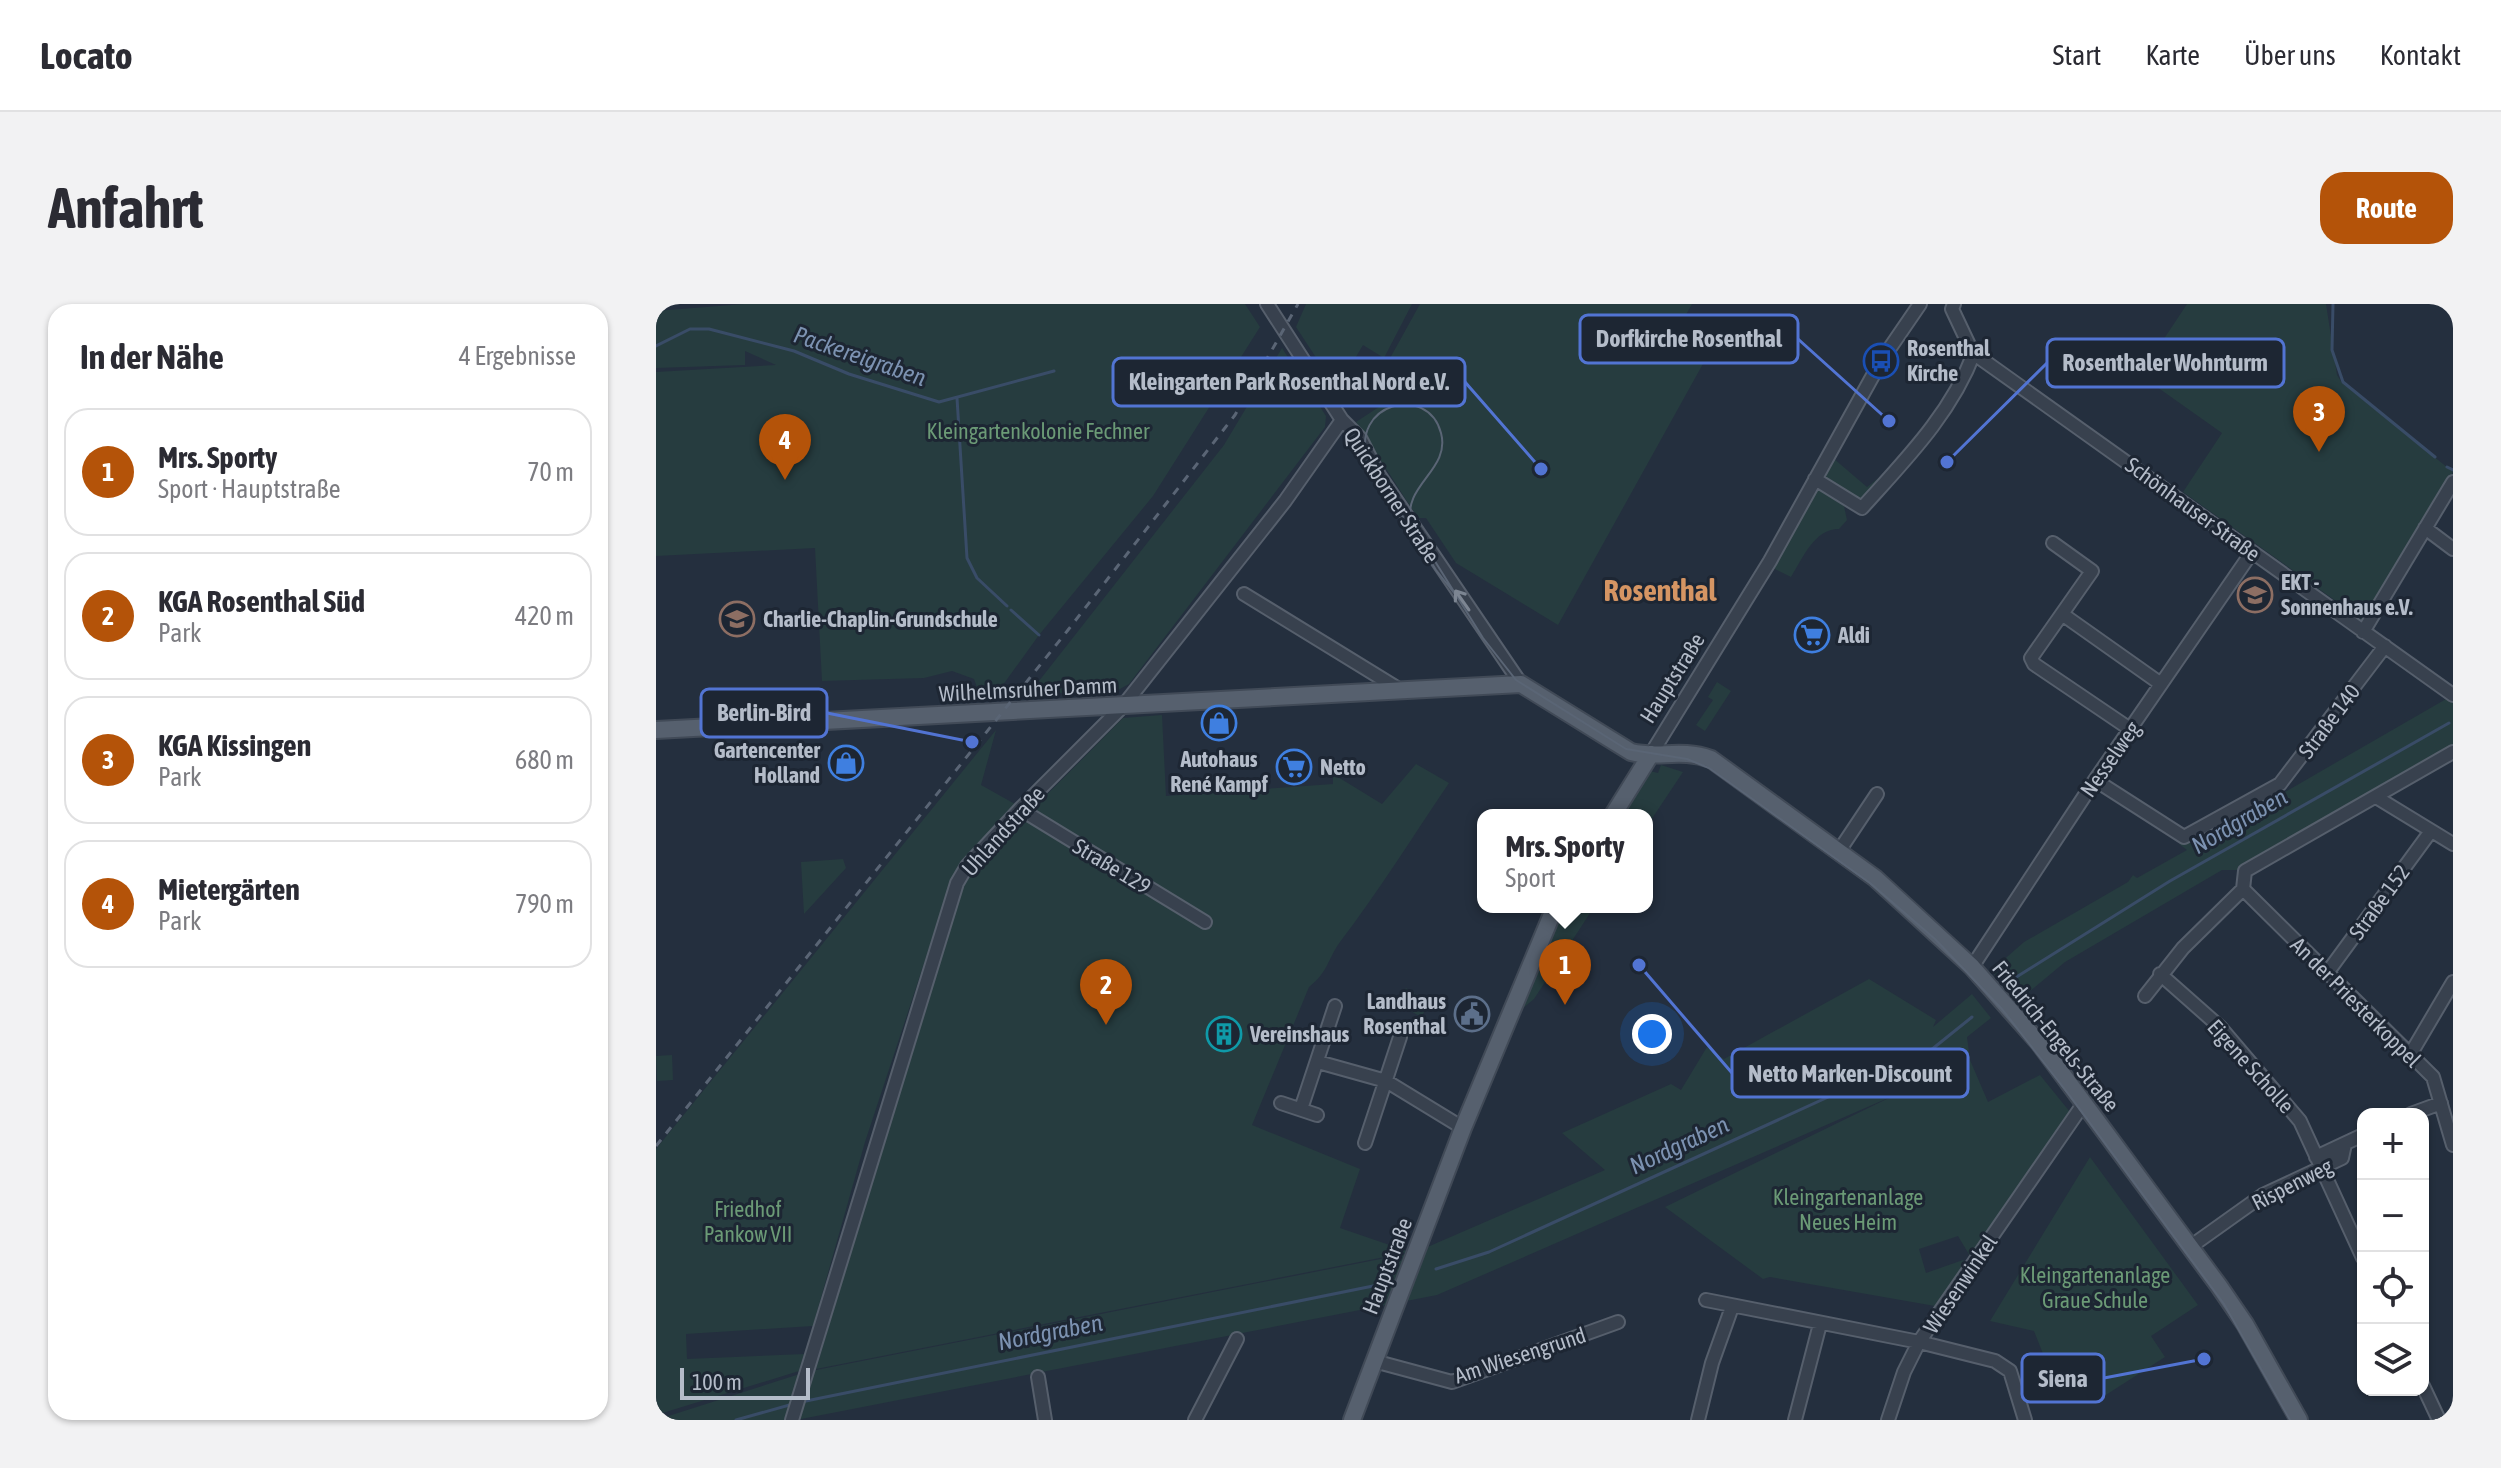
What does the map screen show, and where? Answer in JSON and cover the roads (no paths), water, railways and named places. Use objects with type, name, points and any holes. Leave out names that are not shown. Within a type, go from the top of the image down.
[{"type":"main road","name":"Wilhelmsruher Damm","points":[[656,730],[1521,684]]},
{"type":"main road","points":[[1521,684],[1631,752],[1651,754]]},
{"type":"main road","name":"Friedrich-Engels-Straße","points":[[1651,754],[1679,751],[1711,759],[1839,851],[1917,914],[1972,967],[2033,1035],[2190,1247],[2245,1324],[2299,1420]]},
{"type":"main road","name":"Hauptstraße","points":[[1617,809],[1651,754]]},
{"type":"main road","name":"Hauptstraße","points":[[1352,1420],[1463,1128],[1553,913]]},
{"type":"street","name":"Quickborner Straße","points":[[1267,304],[1342,420],[1355,430],[1379,475],[1521,684]]},
{"type":"street","name":"Hauptstraße","points":[[1651,754],[1770,561],[1881,361],[1920,304]]},
{"type":"street","name":"Schönhauser Straße","points":[[1938,304],[1954,309],[1974,353],[2453,695]]},
{"type":"street","points":[[1815,479],[1862,508],[1936,423],[1965,377],[1974,353]]},
{"type":"street","name":"Uhlandstraße","points":[[792,1420],[950,900],[967,866],[1123,706],[1285,501],[1342,420]]},
{"type":"street","points":[[2363,632],[2453,482]]},
{"type":"street","points":[[2425,528],[2453,549]]},
{"type":"street","points":[[2053,543],[2092,571],[2033,654],[2034,664],[2130,729]]},
{"type":"street","name":"Nesselweg","points":[[1972,967],[2095,780],[2252,552]]},
{"type":"street","points":[[1244,594],[1402,691]]},
{"type":"street","points":[[2062,614],[2161,684]]},
{"type":"street","name":"Straße 140","points":[[2095,780],[2184,837],[2280,784],[2385,646]]},
{"type":"street","points":[[2145,996],[2160,974],[2243,889],[2245,871],[2453,752]]},
{"type":"street","points":[[1839,851],[1877,794]]},
{"type":"street","points":[[2376,797],[2453,844]]},
{"type":"street","name":"Straße 129","points":[[1020,809],[1205,922]]},
{"type":"street","name":"Straße 152","points":[[2327,973],[2431,831]]},
{"type":"street","name":"An der Priesterkoppel","points":[[2243,889],[2433,1077],[2453,1145]]},
{"type":"street","name":"Eigene Scholle","points":[[2160,974],[2220,1027],[2272,1084],[2300,1121],[2360,1252]]},
{"type":"street","points":[[2410,1055],[2453,982]]},
{"type":"street","points":[[1301,1109],[1335,1006]]},
{"type":"street","points":[[1365,1143],[1400,1037]]},
{"type":"street","points":[[1318,1062],[1386,1081],[1463,1128]]},
{"type":"street","points":[[2422,1108],[2453,1086]]},
{"type":"street","points":[[1281,1103],[1317,1115]]},
{"type":"street","name":"Wiesenwinkel","points":[[2025,1420],[2010,1371],[2004,1365],[1919,1342],[2084,1103]]},
{"type":"street","name":"Rispenweg","points":[[2190,1247],[2263,1195],[2319,1162],[2342,1158],[2345,1144],[2357,1138]]},
{"type":"street","points":[[1706,1300],[1919,1342],[1904,1372],[1888,1420]]},
{"type":"street","points":[[1698,1420],[1712,1363],[1732,1307]]},
{"type":"street","name":"Am Wiesengrund","points":[[1374,1361],[1452,1382],[1618,1322]]},
{"type":"street","points":[[1795,1420],[1820,1324]]},
{"type":"street","points":[[1195,1420],[1237,1339]]},
{"type":"street","points":[[1038,1377],[1045,1420]]},
{"type":"street","points":[[2428,1396],[2439,1420]]},
{"type":"waterway","points":[[2333,304],[2332,350],[2343,382],[2435,457]]},
{"type":"waterway","name":"Packereigraben","points":[[656,346],[690,329],[709,329],[794,351],[849,374],[939,402],[1054,371]]},
{"type":"waterway","points":[[957,398],[967,558],[977,578],[1007,606]]},
{"type":"waterway","points":[[2447,467],[2453,470]]},
{"type":"waterway","points":[[1011,610],[1039,635]]},
{"type":"waterway","name":"Nordgraben","points":[[2010,981],[2170,881],[2449,723]]},
{"type":"waterway","name":"Nordgraben","points":[[1436,1269],[1489,1252],[1931,1050],[1972,1017]]},
{"type":"waterway","name":"Nordgraben","points":[[801,1402],[1373,1286]]},
{"type":"waterway","name":"Nordgraben","points":[[736,1420],[793,1404]]},
{"type":"tram line","points":[[1462,603],[1436,570],[1368,461],[1365,441],[1370,425],[1379,413],[1392,406],[1421,408],[1433,417],[1441,433],[1439,457],[1413,498],[1411,523],[1483,638],[1516,680],[1626,749],[1687,759],[1709,768],[1870,883],[1935,939],[2002,1009],[2224,1304],[2290,1420]]},
{"type":"railway","points":[[656,1146],[1068,630],[1235,415],[1298,304]]},
{"type":"place","name":"Rosenthal Kirche","points":[[1881,361]]},
{"type":"place","name":"Dorfkirche Rosenthal","points":[[1889,421]]},
{"type":"place","name":"KGA Kissingen","points":[[2319,452]]},
{"type":"place","name":"Rosenthaler Wohnturm","points":[[1947,462]]},
{"type":"place","name":"Kleingarten Park Rosenthal Nord e.V.","points":[[1541,469]]},
{"type":"place","name":"Mietergärten","points":[[785,480]]},
{"type":"place","name":"EKT - Sonnenhaus e.V.","points":[[2255,595]]},
{"type":"place","name":"Charlie-Chaplin-Grundschule","points":[[737,619]]},
{"type":"place","name":"Aldi","points":[[1812,635]]},
{"type":"place","name":"Autohaus René Kampf","points":[[1219,723]]},
{"type":"place","name":"Berlin-Bird","points":[[972,742]]},
{"type":"place","name":"Gartencenter Holland","points":[[846,763]]},
{"type":"place","name":"Netto","points":[[1294,767]]},
{"type":"place","name":"Netto Marken-Discount","points":[[1639,965]]},
{"type":"place","name":"Mrs. Sporty","points":[[1565,1005]]},
{"type":"place","name":"Landhaus Rosenthal","points":[[1472,1014]]},
{"type":"place","name":"KGA Rosenthal Süd","points":[[1106,1025]]},
{"type":"place","name":"Vereinshaus","points":[[1224,1034]]},
{"type":"place","name":"Siena","points":[[2204,1359]]},
{"type":"district","name":"Rosenthal","points":[[1660,590]]},
{"type":"park label","name":"Kleingartenkolonie Fechner","points":[[1038,431]]},
{"type":"park label","name":"Kleingartenanlage Neues Heim","points":[[1848,1210]]},
{"type":"park label","name":"Friedhof Pankow VII","points":[[748,1222]]},
{"type":"park label","name":"Kleingartenanlage Graue Schule","points":[[2095,1288]]}]
